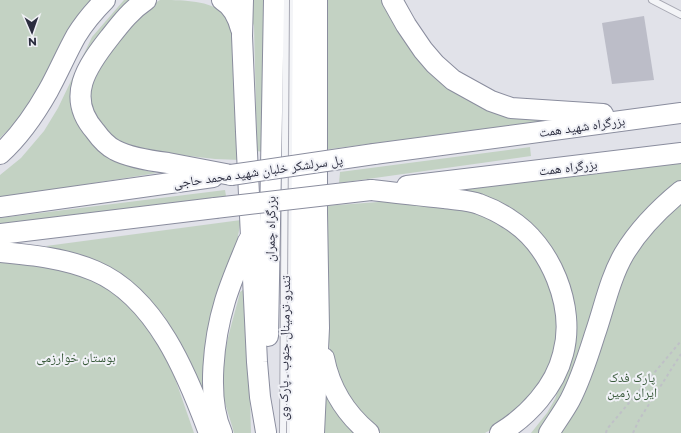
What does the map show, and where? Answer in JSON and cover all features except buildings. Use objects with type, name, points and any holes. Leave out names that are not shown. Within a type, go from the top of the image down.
[{"type":"highway","points":[[0,154],[12,143],[37,110],[76,37],[95,10],[105,0]]},
{"type":"highway","points":[[146,0],[132,11],[123,21],[99,51],[88,68],[83,80],[80,94],[83,112],[90,126],[114,150],[143,159],[230,175]]},
{"type":"highway","points":[[222,0],[232,9],[237,18],[242,36]]},
{"type":"highway","points":[[243,0],[242,36],[257,362],[260,397],[272,433]]},
{"type":"highway","name":"بزرگراه چمران","points":[[272,433],[274,0]]},
{"type":"highway","points":[[300,433],[303,0]]},
{"type":"highway","points":[[314,433],[319,328],[317,205],[317,0]]},
{"type":"highway","points":[[392,0],[410,32],[435,64],[453,80],[491,101],[511,108],[647,117],[681,113]]},
{"type":"highway","name":"بزرگراه شهید همت","points":[[516,135],[647,117]]},
{"type":"highway","name":"پل سرلشکر خلبان شهید محمد حاجی","points":[[0,207],[516,135]]},
{"type":"highway","name":"بزرگراه همت","points":[[371,190],[681,153]]},
{"type":"highway","points":[[0,234],[371,190],[478,204],[510,219],[522,228],[540,247],[546,256],[558,282],[563,298],[566,320],[564,353],[554,377],[538,401],[519,419],[500,433]]},
{"type":"highway","points":[[549,433],[571,398],[595,336],[611,283],[623,255],[638,233],[655,214],[681,191]]},
{"type":"highway","points":[[222,433],[216,413],[214,396],[216,349],[225,301],[251,236]]},
{"type":"highway","points":[[0,252],[40,255],[96,271],[115,282],[142,305],[168,342],[209,433]]},
{"type":"highway","points":[[319,328],[326,366],[330,382],[335,393],[352,418],[369,433]]},
{"type":"highway","points":[[539,433],[563,412]]},
{"type":"lane","name":"تندرو ترمینال جنوب ـ پارک وی","points":[[272,433],[286,0]]},
{"type":"lane","points":[[290,433],[293,0]]},
{"type":"lane","points":[[652,0],[681,15]]},
{"type":"path","points":[[606,433],[607,429],[681,340]]},
{"type":"path","points":[[633,433],[639,420],[681,354]]},
{"type":"green space","points":[[0,0],[97,0],[17,121],[0,138]]},
{"type":"green space","points":[[124,0],[129,0],[116,15],[75,108],[83,131],[99,151],[126,165],[157,173],[0,198],[0,175],[21,158],[44,131],[58,108],[92,37]]},
{"type":"green space","points":[[160,0],[192,1],[215,7],[221,11],[233,25],[241,160],[215,159],[136,150],[107,135],[89,106],[92,76],[124,30]]},
{"type":"green space","points":[[244,0],[263,0],[263,152],[257,151],[254,26]]},
{"type":"green space","points":[[322,0],[384,0],[431,72],[565,118],[323,150]]},
{"type":"green space","points":[[530,147],[531,156],[339,183],[340,172]]},
{"type":"green space","points":[[681,162],[681,185],[666,195],[542,433],[531,433],[547,413],[555,399],[561,383],[570,334],[530,226],[423,193]]},
{"type":"green space","points":[[225,190],[226,196],[0,224],[0,218]]},
{"type":"green space","name":"پارک فدک ایران زمین","points":[[681,197],[681,433],[555,433],[630,255]]},
{"type":"green space","points":[[392,201],[453,203],[517,229],[552,280],[561,344],[533,396],[485,433],[381,433],[373,428],[347,400],[330,355],[327,315],[324,206]]},
{"type":"green space","points":[[241,220],[209,411],[184,351],[164,316],[139,291],[96,263],[46,246]]},
{"type":"green space","name":"بوستان خوارزمی","points":[[0,257],[47,262],[117,291],[149,326],[170,364],[194,433],[0,433]]},
{"type":"green space","points":[[244,289],[251,433],[234,433],[224,397],[222,373],[225,350],[231,326],[240,292]]},
{"type":"green space","points":[[322,367],[358,433],[322,433]]}]
